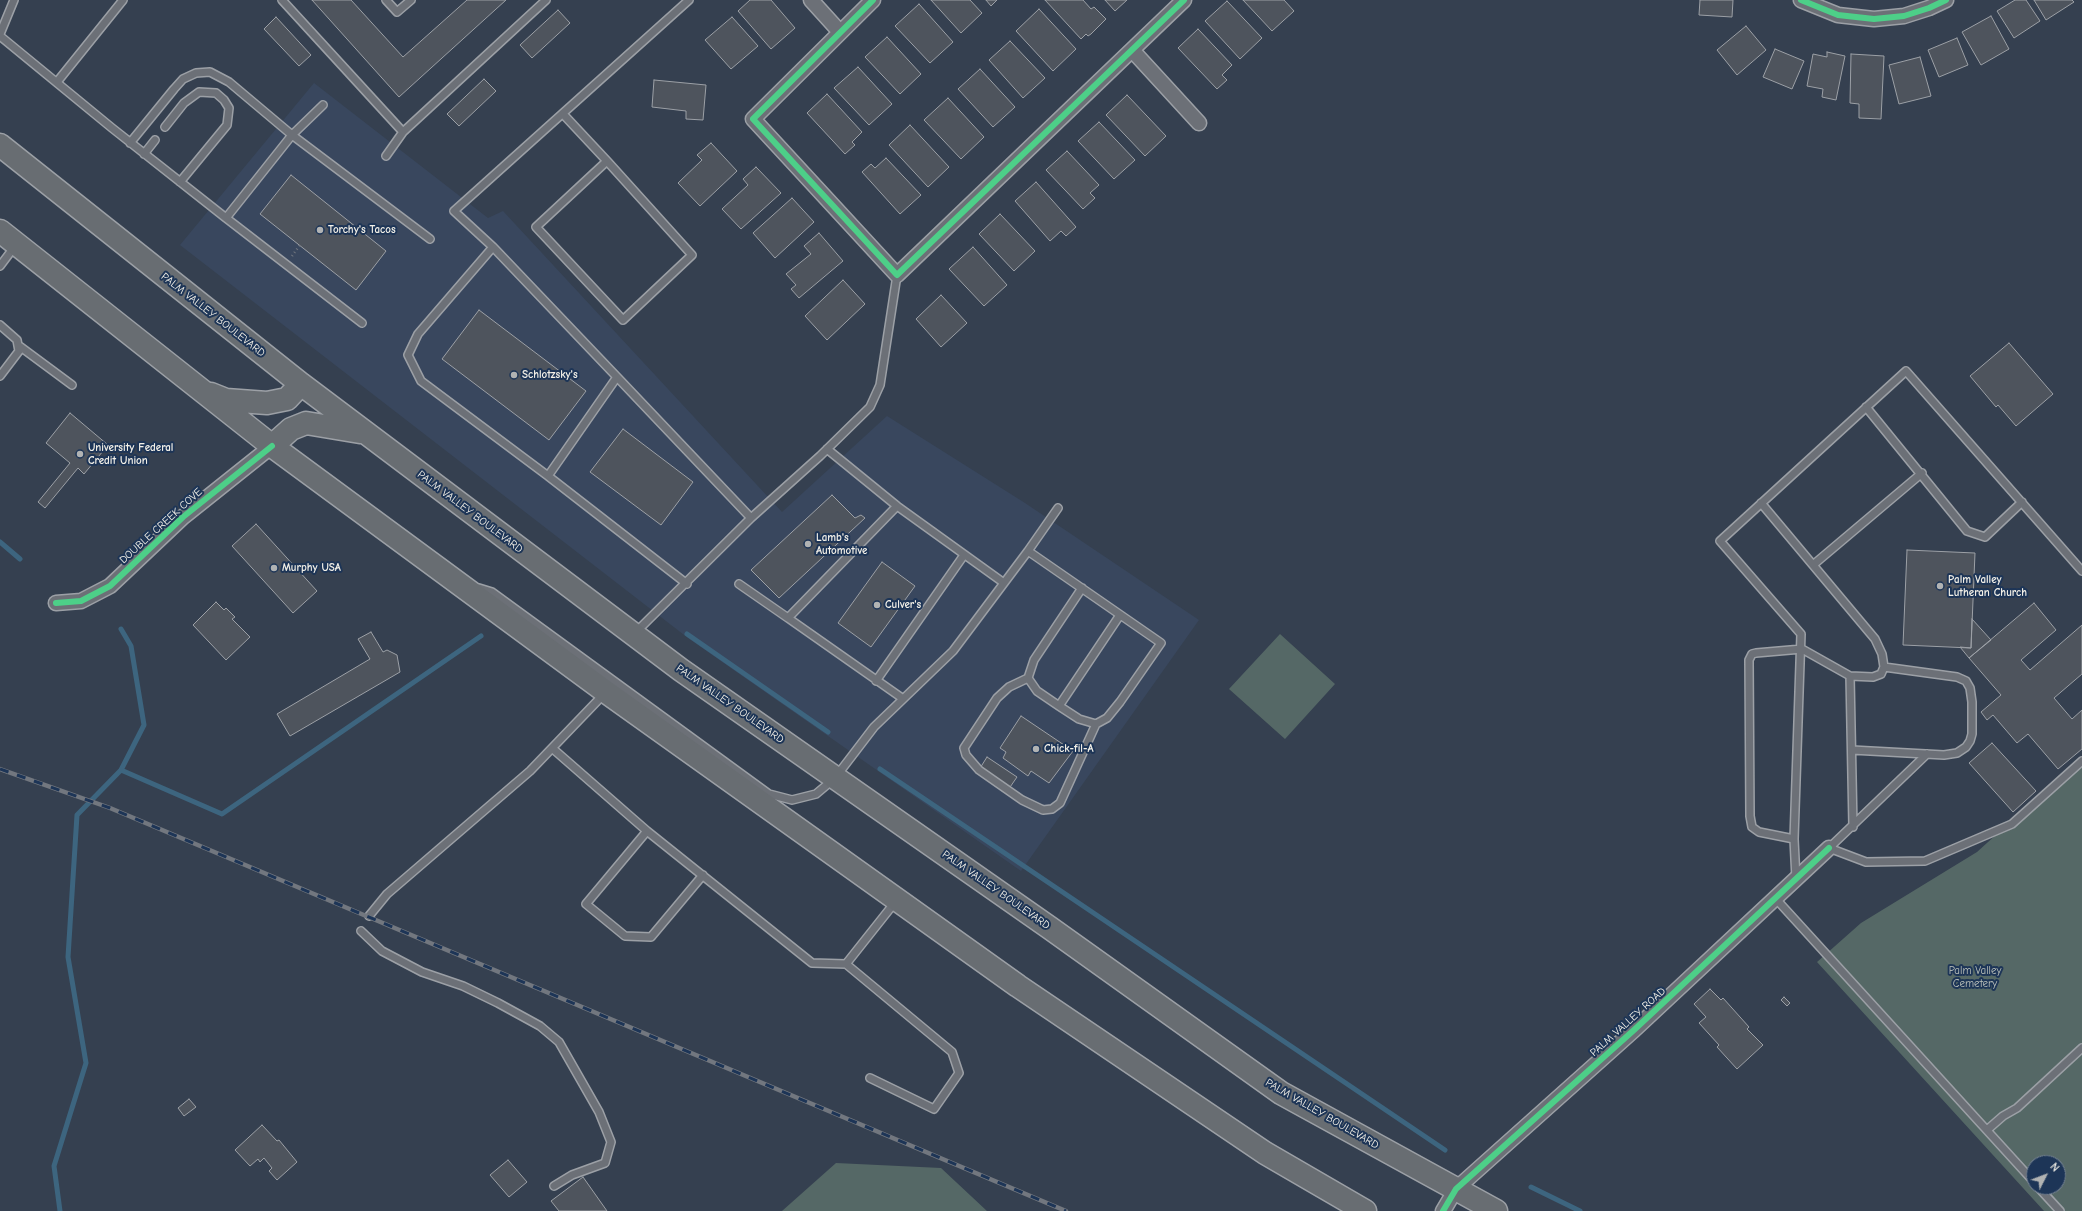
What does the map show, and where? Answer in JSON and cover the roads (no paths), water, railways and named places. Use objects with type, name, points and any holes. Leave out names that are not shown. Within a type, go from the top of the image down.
[{"type":"highway","name":"PALM VALLEY BOULEVARD","points":[[0,145],[301,384],[681,670],[1050,928],[1281,1093],[1496,1211]]},
{"type":"highway","points":[[0,231],[272,446],[606,692],[1018,986],[1265,1152],[1365,1211]]},
{"type":"highway","points":[[204,392],[226,400],[267,403],[286,399],[301,384]]},
{"type":"highway","points":[[272,446],[291,429],[306,423],[334,426],[367,434]]},
{"type":"street","points":[[811,0],[840,32]]},
{"type":"street","points":[[873,0],[753,119],[897,275],[1184,0]]},
{"type":"street","points":[[1801,0],[1838,16],[1874,19],[1904,16],[1929,8],[1946,0]]},
{"type":"street","points":[[1132,50],[1199,123]]},
{"type":"street","name":"DOUBLE CREEK COVE","points":[[56,603],[81,601],[110,586],[182,517],[272,446]]},
{"type":"street","name":"PALM VALLEY ROAD","points":[[1443,1211],[1456,1190],[1634,1030],[1829,848]]},
{"type":"lane","points":[[14,0],[0,35],[144,154],[362,323]]},
{"type":"lane","points":[[56,82],[123,0]]},
{"type":"lane","points":[[282,0],[403,132]]},
{"type":"lane","points":[[386,0],[397,12],[411,0]]},
{"type":"lane","points":[[386,156],[403,132],[546,0]]},
{"type":"lane","points":[[689,0],[454,211],[493,247],[751,518]]},
{"type":"lane","points":[[130,142],[182,79],[196,73],[210,72],[229,82],[292,135],[430,239]]},
{"type":"lane","points":[[165,127],[184,103],[199,92],[216,93],[224,100],[229,108],[227,125],[180,182]]},
{"type":"lane","points":[[226,218],[292,135],[323,104]]},
{"type":"lane","points":[[563,114],[607,161],[692,255],[623,320],[536,227],[607,161]]},
{"type":"lane","points":[[144,154],[155,140]]},
{"type":"lane","points":[[0,266],[17,244]]},
{"type":"lane","points":[[493,247],[418,334],[408,355],[421,381],[548,476],[687,584]]},
{"type":"lane","points":[[634,634],[687,584],[751,518],[827,449],[870,407],[880,385],[897,275]]},
{"type":"lane","points":[[0,325],[17,340],[20,351],[0,376]]},
{"type":"lane","points":[[18,345],[72,385]]},
{"type":"lane","points":[[1796,879],[1794,839],[1802,649],[1801,634],[1720,541],[1906,370],[2082,571]]},
{"type":"lane","points":[[548,476],[617,377]]},
{"type":"lane","points":[[1866,407],[1922,473],[1967,532],[1985,537],[2022,502]]},
{"type":"lane","points":[[827,449],[897,506],[1004,583]]},
{"type":"lane","points":[[1813,565],[1922,473]]},
{"type":"lane","points":[[1762,503],[1875,639],[1882,654],[1884,667],[1881,674],[1873,677],[1850,676],[1802,649],[1752,654],[1749,660],[1750,816],[1752,827],[1759,832],[1794,839]]},
{"type":"lane","points":[[788,618],[897,506]]},
{"type":"lane","points":[[451,579],[492,592],[769,794],[792,800],[816,794],[836,778],[874,727],[902,698],[953,651],[1028,551],[1058,508]]},
{"type":"lane","points":[[1028,551],[1082,588],[1120,615],[1161,643],[1120,702],[1106,718],[1096,724],[1060,803],[1052,809],[1044,810],[1022,800],[979,770],[966,755],[964,748],[997,698],[1009,687],[1028,678],[1034,660],[1082,588]]},
{"type":"lane","points":[[876,681],[964,555]]},
{"type":"lane","points":[[739,584],[902,698]]},
{"type":"lane","points":[[1059,706],[1120,615]]},
{"type":"lane","points":[[1852,750],[1944,755],[1958,753],[1966,747],[1972,734],[1972,702],[1970,688],[1966,681],[1957,677],[1884,667]]},
{"type":"lane","points":[[1850,676],[1853,827]]},
{"type":"lane","points":[[1028,678],[1037,690],[1079,720],[1096,724]]},
{"type":"lane","points":[[369,916],[387,894],[530,771],[606,692]]},
{"type":"lane","points":[[552,748],[648,831],[812,963],[846,964],[952,1052],[959,1072],[934,1109],[870,1078]]},
{"type":"lane","points":[[1927,754],[1853,827],[1829,848],[1866,862],[1925,861],[2012,824],[2082,761]]},
{"type":"lane","points":[[648,831],[586,904],[625,936],[651,937],[703,875]]},
{"type":"lane","points":[[1776,899],[2026,1173]]},
{"type":"lane","points":[[846,964],[897,900]]},
{"type":"lane","points":[[361,931],[382,951],[422,972],[464,986],[498,1003],[540,1026],[558,1042],[598,1112],[611,1142],[604,1163],[572,1175],[554,1186]]},
{"type":"lane","points":[[1987,1130],[2003,1116],[2017,1108],[2082,1048]]},
{"type":"lane","points":[[2045,1195],[2060,1211]]},
{"type":"waterway","points":[[0,542],[20,559]]},
{"type":"waterway","points":[[60,1211],[54,1166],[86,1063],[68,957],[77,815],[121,770],[144,725],[131,646],[121,629]]},
{"type":"waterway","points":[[687,634],[828,732]]},
{"type":"waterway","points":[[121,770],[222,814],[481,636]]},
{"type":"waterway","points":[[880,769],[1445,1150]]},
{"type":"waterway","points":[[1531,1187],[1580,1211]]},
{"type":"railway","points":[[0,769],[110,808],[1066,1211]]},
{"type":"place","name":"Torchy's Tacos","points":[[320,230]]},
{"type":"place","name":"Schlotzsky's","points":[[514,375]]},
{"type":"place","name":"University Federal Credit Union","points":[[80,454]]},
{"type":"place","name":"Lamb's Automotive","points":[[808,544]]},
{"type":"place","name":"Murphy USA","points":[[274,568]]},
{"type":"place","name":"Palm Valley Lutheran Church","points":[[1940,586]]},
{"type":"place","name":"Culver's","points":[[877,605]]},
{"type":"place","name":"Chick-fil-A","points":[[1036,749]]},
{"type":"park label","name":"Palm Valley Cemetery","points":[[1975,977]]}]
